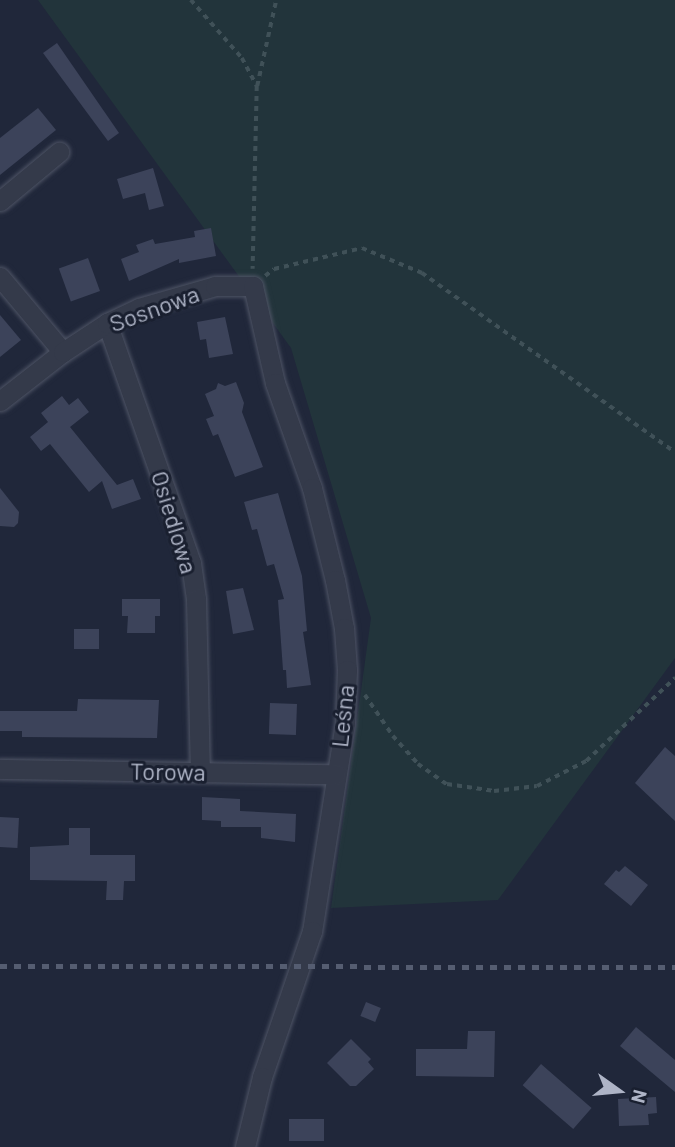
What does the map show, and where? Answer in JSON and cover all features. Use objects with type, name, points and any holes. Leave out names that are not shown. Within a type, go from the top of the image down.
[{"type":"street","points":[[0,201],[60,152]]},
{"type":"street","points":[[0,277],[63,352]]},
{"type":"street","name":"Sosnowa","points":[[0,401],[63,352],[107,323],[174,296],[215,286],[253,286]]},
{"type":"street","name":"Leśna","points":[[245,1147],[262,1077],[312,931],[345,723],[347,670],[344,628],[312,488],[275,383],[253,286]]},
{"type":"street","name":"Osiedlowa","points":[[107,323],[191,563],[195,599],[200,772]]},
{"type":"street","name":"Torowa","points":[[0,769],[335,774]]},
{"type":"path","points":[[191,0],[242,58],[257,86]]},
{"type":"path","points":[[253,286],[257,86],[276,0]]},
{"type":"path","points":[[253,286],[274,269],[362,248],[422,273],[675,452]]},
{"type":"path","points":[[347,670],[393,736],[418,764],[447,784],[494,791],[537,786],[586,761],[675,679]]},
{"type":"shaded area","points":[[38,0],[675,0],[675,658],[498,900],[331,908],[371,618],[291,348]]},
{"type":"building","points":[[57,43],[119,133],[108,141],[43,53]]},
{"type":"building","points":[[38,108],[56,130],[0,175],[0,138]]},
{"type":"building","points":[[153,168],[164,206],[149,210],[145,193],[123,199],[117,179]]},
{"type":"building","points":[[211,228],[216,256],[179,263],[179,259],[129,281],[121,259],[139,252],[136,245],[153,239],[155,244],[195,237],[194,231]]},
{"type":"building","points":[[88,258],[100,291],[71,301],[59,269]]},
{"type":"building","points":[[0,315],[21,340],[0,357]]},
{"type":"building","points":[[225,317],[233,354],[209,358],[206,339],[200,340],[197,322]]},
{"type":"building","points":[[236,382],[244,403],[242,412],[263,467],[235,477],[218,434],[213,436],[206,419],[214,416],[205,394],[216,389],[218,383],[225,386]]},
{"type":"building","points":[[62,396],[69,405],[78,398],[89,412],[70,427],[117,485],[133,479],[141,499],[112,509],[102,481],[89,492],[50,444],[41,451],[30,437],[48,422],[41,413]]},
{"type":"building","points":[[0,488],[19,512],[18,523],[14,527],[0,526]]},
{"type":"building","points":[[278,493],[302,576],[307,631],[303,632],[311,685],[287,688],[286,670],[283,670],[278,600],[284,599],[274,564],[267,566],[257,529],[252,530],[244,502]]},
{"type":"building","points":[[243,588],[254,630],[233,634],[226,591]]},
{"type":"building","points":[[122,599],[160,599],[160,616],[155,616],[155,633],[127,633],[128,616],[122,616]]},
{"type":"building","points":[[74,629],[99,629],[99,649],[74,649]]},
{"type":"building","points":[[78,699],[159,700],[157,738],[22,737],[22,731],[0,731],[0,711],[77,711]]},
{"type":"building","points":[[270,703],[297,704],[296,735],[269,734]]},
{"type":"building","points":[[665,747],[675,756],[675,821],[635,783]]},
{"type":"building","points":[[202,797],[240,799],[240,811],[296,814],[295,842],[261,838],[261,827],[221,827],[221,821],[202,820]]},
{"type":"building","points":[[0,817],[19,818],[17,848],[0,847]]},
{"type":"building","points":[[69,828],[90,828],[90,855],[135,855],[135,881],[124,881],[123,900],[106,900],[107,881],[30,880],[30,847],[69,845]]},
{"type":"building","points":[[625,866],[648,885],[631,906],[604,884],[616,870],[619,872]]},
{"type":"building","points":[[366,1002],[381,1008],[375,1022],[360,1016]]},
{"type":"building","points":[[636,1027],[675,1060],[675,1092],[620,1046]]},
{"type":"building","points":[[468,1031],[495,1031],[494,1077],[416,1076],[416,1049],[467,1049]]},
{"type":"building","points":[[351,1039],[371,1059],[368,1062],[374,1069],[356,1086],[350,1086],[327,1063]]},
{"type":"building","points":[[541,1064],[592,1108],[573,1129],[523,1085]]},
{"type":"building","points":[[656,1097],[657,1113],[648,1114],[649,1125],[619,1126],[618,1099]]},
{"type":"building","points":[[289,1119],[324,1119],[324,1141],[289,1141]]},
{"type":"railway","points":[[0,966],[675,967]]}]
